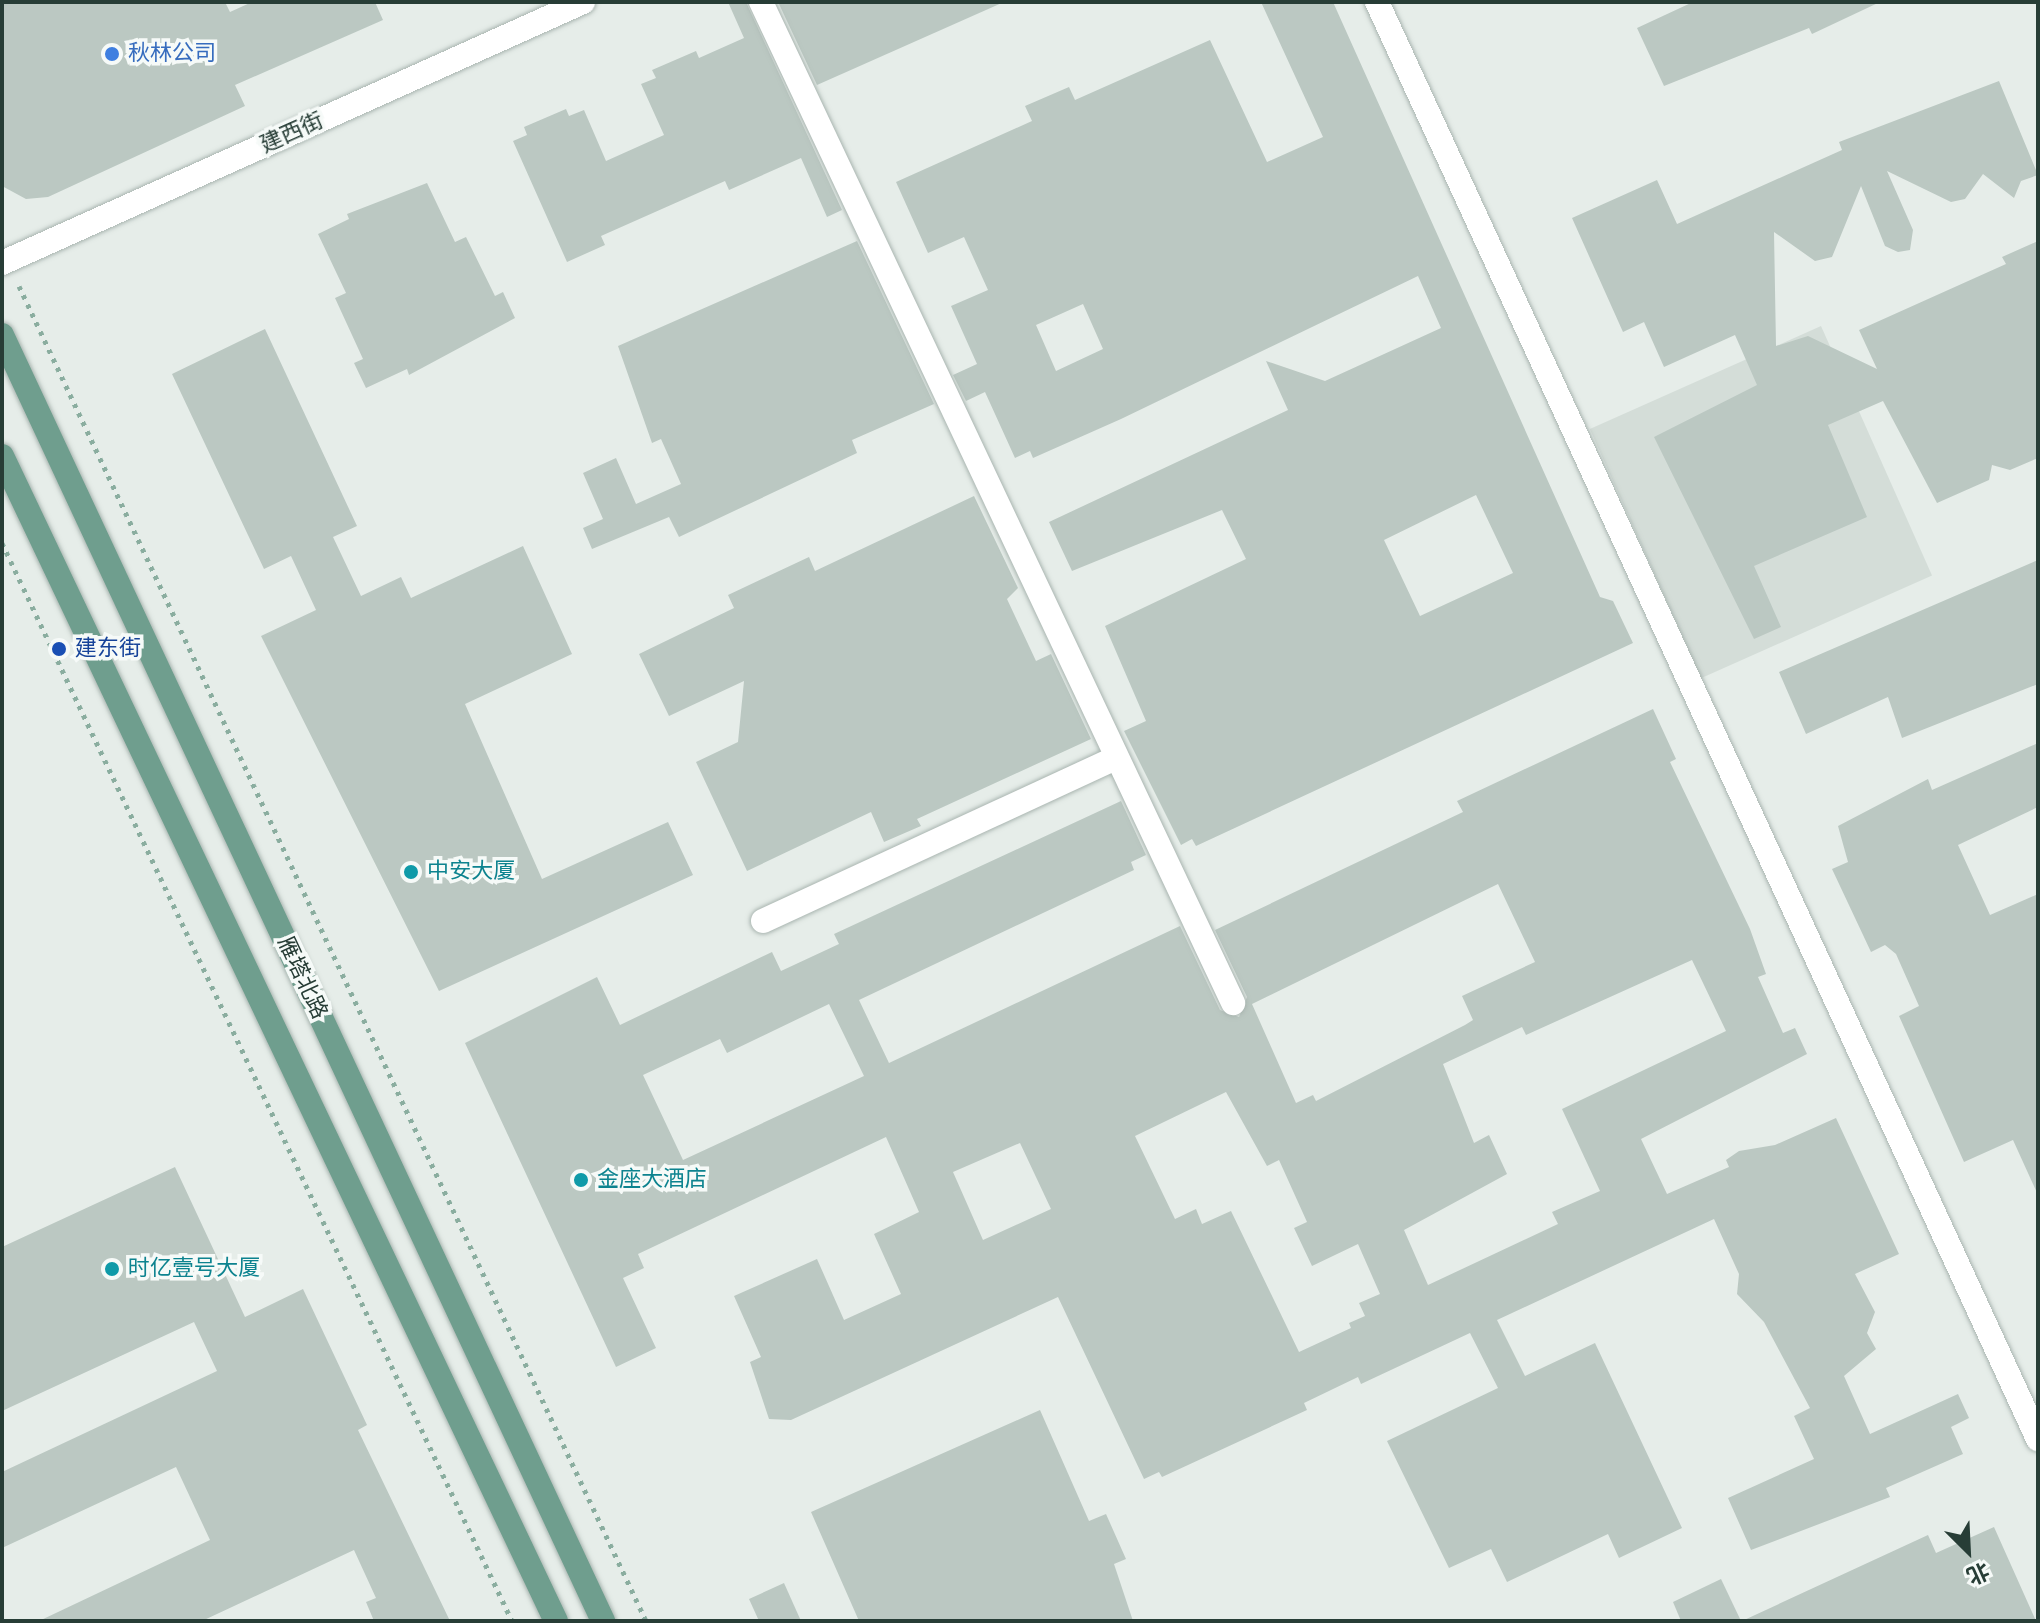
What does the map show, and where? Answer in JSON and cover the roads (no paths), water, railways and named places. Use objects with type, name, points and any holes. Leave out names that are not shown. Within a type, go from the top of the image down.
[{"type":"main road","name":"雁塔北路","points":[[2,335],[603,1621]]},
{"type":"main road","name":"雁塔北路","points":[[2,456],[556,1621]]},
{"type":"street","name":"建西街","points":[[5,262],[583,2]]},
{"type":"street","points":[[761,2],[1114,759],[1233,1003]]},
{"type":"street","points":[[1377,2],[2038,1439]]},
{"type":"street","points":[[763,921],[1114,759]]},
{"type":"place","name":"秋林公司","points":[[112,54]]},
{"type":"place","name":"建东街","points":[[59,649]]},
{"type":"place","name":"中安大厦","points":[[411,872]]},
{"type":"place","name":"金座大酒店","points":[[581,1180]]},
{"type":"place","name":"时亿壹号大厦","points":[[112,1269]]}]
